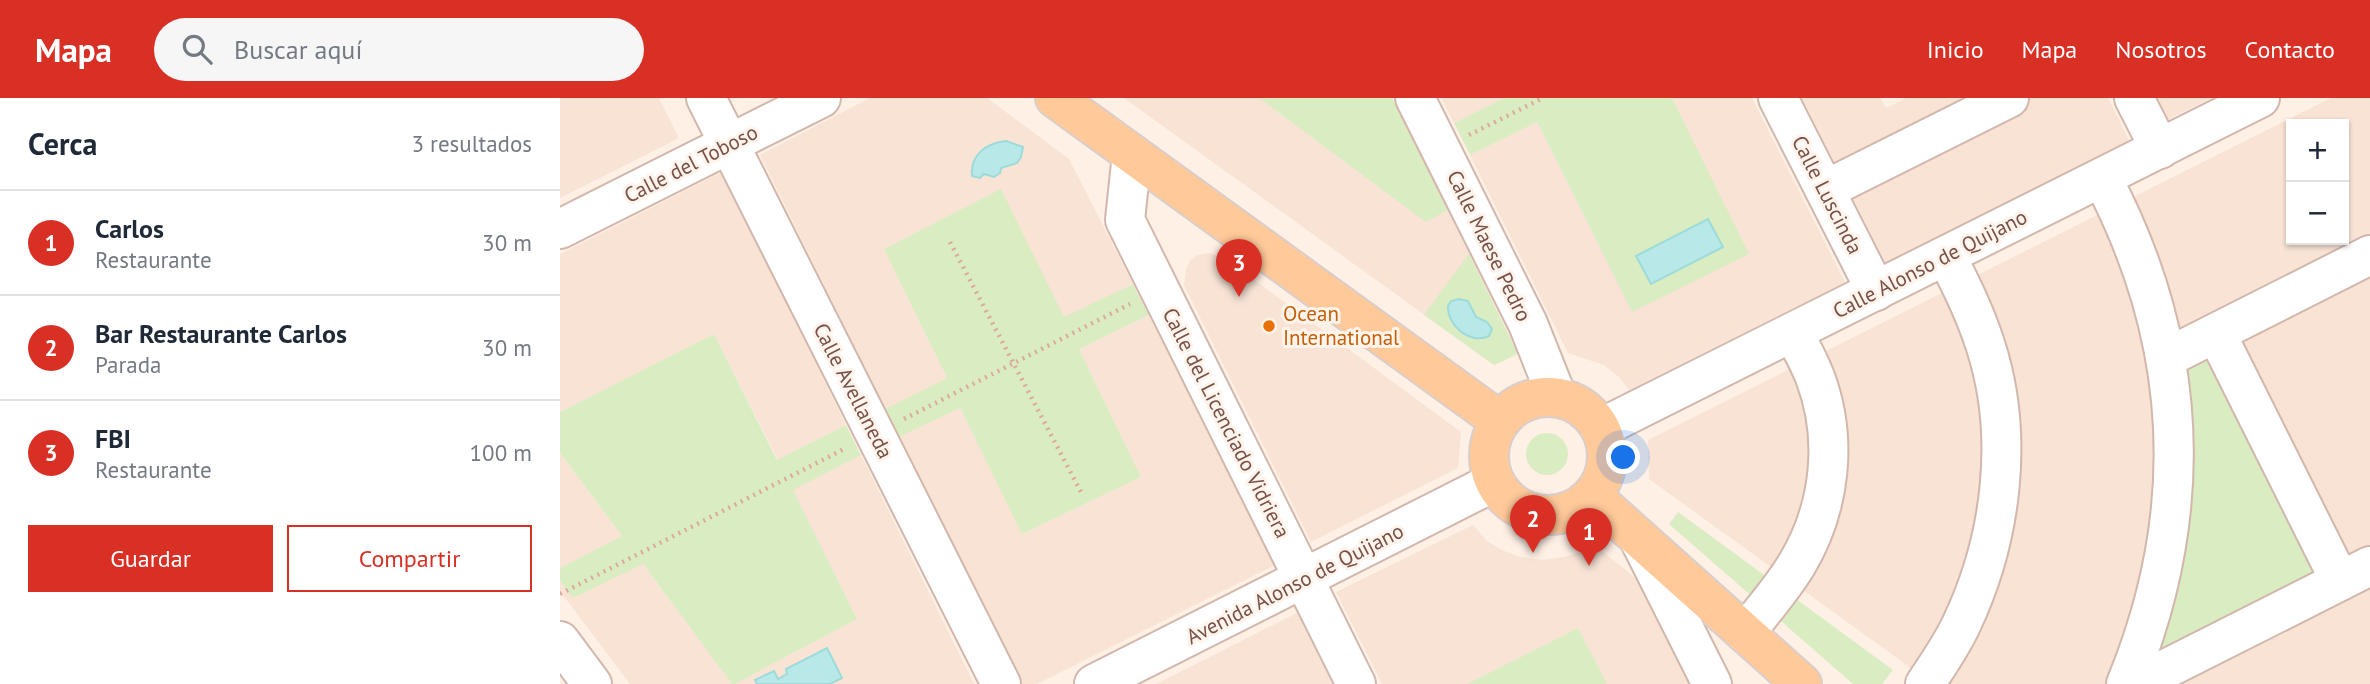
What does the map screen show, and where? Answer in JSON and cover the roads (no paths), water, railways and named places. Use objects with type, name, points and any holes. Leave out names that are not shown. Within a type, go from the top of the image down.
[{"type":"main road","points":[[1055,98],[1500,421]]},
{"type":"main road","points":[[1557,397],[1582,408],[1601,428],[1608,458],[1599,488],[1592,496],[1576,509],[1545,516],[1515,506],[1503,495],[1494,482],[1489,466],[1489,450],[1492,435],[1500,421],[1516,406],[1536,398],[1557,397]]},
{"type":"main road","points":[[1592,496],[1802,684]]},
{"type":"street","name":"Calle Avellaneda","points":[[706,98],[1001,684]]},
{"type":"street","name":"Calle del Toboso","points":[[560,229],[821,98]]},
{"type":"street","name":"Calle Maese Pedro","points":[[1415,98],[1528,324],[1557,397]]},
{"type":"street","name":"Calle Luscinda","points":[[1778,98],[1876,291]]},
{"type":"street","points":[[1825,190],[2009,98]]},
{"type":"street","points":[[2134,98],[2160,149]]},
{"type":"street","name":"Calle Alonso de Quijano","points":[[1601,428],[2259,98]]},
{"type":"street","name":"Calle del Licenciado Vidriera","points":[[1132,155],[1125,220],[1356,684]]},
{"type":"street","points":[[2102,178],[2138,255],[2156,310],[2173,412],[2173,505],[2166,553],[2154,604],[2126,684]]},
{"type":"street","points":[[1925,684],[1955,636],[1973,598],[1992,537],[2000,486],[1999,416],[1989,358],[1970,301],[1946,256]]},
{"type":"street","points":[[2166,358],[2370,256]]},
{"type":"street","points":[[1745,633],[1798,563],[1823,502],[1827,478],[1829,456],[1824,406],[1815,376],[1793,333]]},
{"type":"street","points":[[2136,684],[2355,574],[2216,333]]},
{"type":"street","name":"Avenida Alonso de Quijano","points":[[1094,684],[1494,482]]},
{"type":"street","points":[[1639,539],[1712,684]]},
{"type":"street","points":[[560,641],[592,684]]},
{"type":"water","points":[[1006,141],[1023,147],[1017,163],[1001,168],[1000,173],[994,177],[984,174],[980,178],[972,176],[974,162],[981,151],[992,144]]},
{"type":"water","points":[[1708,219],[1723,247],[1651,284],[1636,256]]},
{"type":"water","points":[[1451,301],[1468,301],[1476,317],[1487,322],[1492,329],[1489,336],[1475,338],[1456,327],[1451,320],[1448,306]]},
{"type":"water","points":[[827,648],[842,678],[830,684],[757,684],[755,680],[774,671],[778,679],[787,674],[786,669]]},
{"type":"place","name":"FBI","points":[[1239,297]]},
{"type":"place","name":"Ocean International","points":[[1269,326]]},
{"type":"place","name":"Bar Restaurante Carlos","points":[[1533,553]]},
{"type":"place","name":"Carlos","points":[[1589,566]]}]
